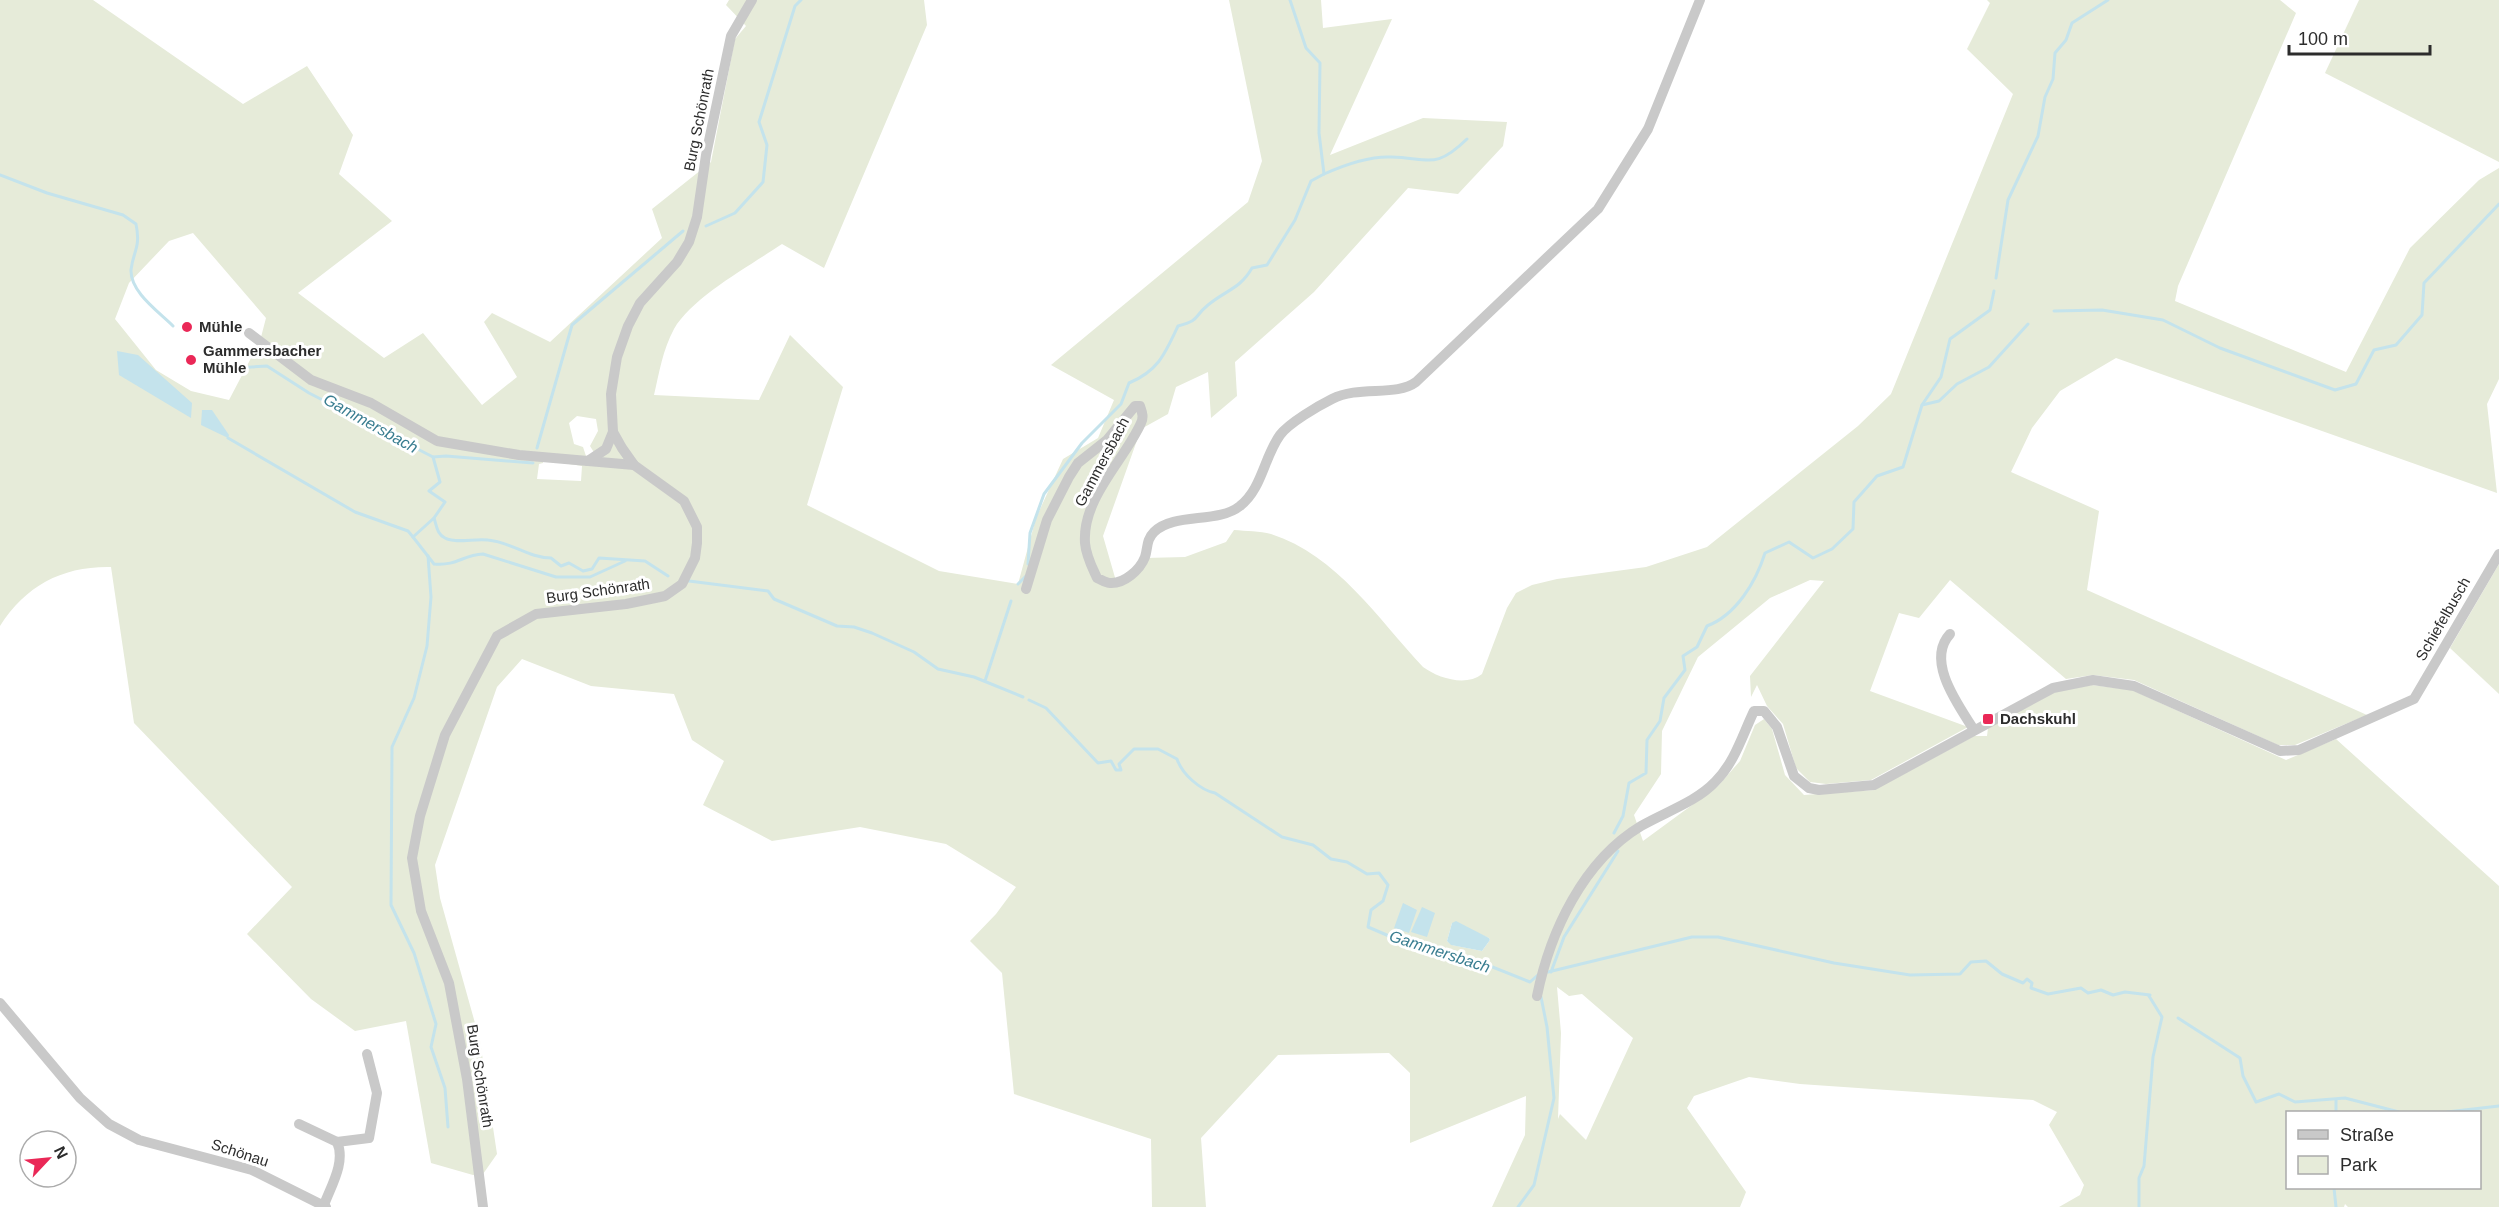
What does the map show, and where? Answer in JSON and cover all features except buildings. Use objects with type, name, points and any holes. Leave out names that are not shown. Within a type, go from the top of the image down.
[{"type":"street","name":"Burg Schönrath","points":[[483,1207],[467,1079],[449,983],[421,911],[412,858],[420,816],[445,735],[497,636],[536,614],[626,604],[665,596],[682,584],[695,558],[697,527],[684,501],[634,465],[613,432],[611,394],[617,357],[627,326],[640,303],[677,262],[689,242],[697,217],[706,154],[731,36],[752,0]]},
{"type":"street","name":"Gammersbach","points":[[1026,589],[1047,520],[1069,477],[1078,463],[1107,440],[1135,406],[1140,406],[1143,413],[1142,423],[1107,479],[1087,522],[1085,542],[1088,559],[1097,578],[1110,583],[1127,578],[1144,559],[1148,538],[1159,527],[1203,519],[1239,507],[1257,486],[1275,443],[1288,426],[1342,394],[1360,390],[1401,389],[1416,382],[1585,224],[1607,195],[1648,129],[1700,0]]},
{"type":"street","points":[[249,333],[311,380],[371,403],[437,441],[519,455],[634,465]]},
{"type":"street","points":[[588,461],[606,449],[613,432]]},
{"type":"street","name":"Schiefelbusch","points":[[1974,730],[2053,688],[2093,680],[2134,686],[2280,751],[2299,750],[2414,699],[2499,554]]},
{"type":"street","points":[[1538,996],[1543,966],[1568,909],[1587,878],[1612,846],[1714,783],[1734,757],[1754,711],[1764,711],[1778,727],[1794,776],[1809,788],[1819,790],[1874,784],[1974,730],[1943,680],[1943,651],[1945,640],[1950,634]]},
{"type":"street","name":"Schönau","points":[[0,1003],[80,1098],[109,1124],[139,1140],[252,1170],[325,1206]]},
{"type":"street","points":[[299,1124],[337,1142],[369,1138],[377,1093],[367,1054]]},
{"type":"street","points":[[325,1206],[339,1165],[340,1152],[337,1142]]},
{"type":"green space","points":[[0,0],[93,0],[243,104],[307,66],[353,135],[339,174],[392,221],[298,293],[384,358],[423,333],[482,405],[517,377],[484,322],[492,313],[550,342],[662,238],[652,209],[711,162],[735,39],[746,26],[726,5],[729,0],[924,0],[927,25],[824,268],[782,244],[708,294],[694,305],[674,329],[664,353],[654,395],[759,400],[790,335],[843,387],[807,505],[939,571],[1018,584],[1036,518],[1063,459],[1098,438],[1114,400],[1051,365],[1248,202],[1262,161],[1229,0],[1321,0],[1323,28],[1392,19],[1330,155],[1423,118],[1507,122],[1503,146],[1458,194],[1408,188],[1314,292],[1235,362],[1237,396],[1211,418],[1208,372],[1176,387],[1168,414],[1141,429],[1103,536],[1116,581],[1145,558],[1185,557],[1226,542],[1234,530],[1271,534],[1295,544],[1336,573],[1373,609],[1423,667],[1436,675],[1452,680],[1468,680],[1482,674],[1507,608],[1516,593],[1532,585],[1557,579],[1646,567],[1707,547],[1858,426],[1891,394],[2013,94],[1967,49],[1990,3],[1987,0],[2280,0],[2296,13],[2178,286],[2175,301],[2346,372],[2410,248],[2479,180],[2499,168],[2499,379],[2487,404],[2497,493],[2116,358],[2060,391],[2032,428],[2011,472],[2099,511],[2087,590],[2367,715],[2295,745],[2278,745],[2134,680],[2093,675],[2066,679],[1950,580],[1919,618],[1899,613],[1870,691],[1968,727],[1871,780],[1826,784],[1810,782],[1796,768],[1783,724],[1767,706],[1757,685],[1751,697],[1750,676],[1824,581],[1810,580],[1770,598],[1698,657],[1662,731],[1661,774],[1634,815],[1643,841],[1718,786],[1740,761],[1755,725],[1764,719],[1772,729],[1785,775],[1804,795],[1874,790],[1974,736],[1987,736],[1988,728],[2055,692],[2092,685],[2132,690],[2286,760],[2336,739],[2499,886],[2499,1207],[2348,1207],[2345,1204],[2344,1207],[2059,1207],[2080,1195],[2084,1185],[2049,1125],[2057,1112],[2033,1100],[1800,1084],[1749,1077],[1694,1096],[1687,1108],[1746,1192],[1740,1207],[1492,1207],[1525,1135],[1526,1096],[1410,1143],[1410,1073],[1389,1053],[1278,1055],[1201,1138],[1206,1207],[1152,1207],[1151,1139],[1014,1094],[1002,973],[970,941],[996,914],[1016,887],[946,844],[860,827],[772,841],[703,805],[724,761],[692,740],[674,694],[591,686],[522,659],[497,687],[435,865],[440,898],[480,1041],[497,1154],[483,1174],[473,1175],[431,1163],[406,1021],[355,1031],[311,999],[247,934],[292,887],[134,723],[111,567],[77,570],[62,574],[34,589],[10,612],[0,626]],"holes":[[[193,233],[266,318],[260,341],[229,400],[191,391],[156,370],[115,319],[129,283],[169,241]],[[577,416],[596,419],[598,431],[590,446],[595,454],[586,456],[583,447],[574,444],[569,423]],[[543,460],[582,466],[581,481],[537,479],[539,464],[543,463]],[[1452,923],[1489,938],[1490,940],[1482,951],[1452,945],[1447,941]],[[1557,987],[1569,996],[1582,994],[1633,1038],[1586,1140],[1560,1114],[1558,1119],[1561,1033]]]},
{"type":"green space","points":[[2359,0],[2499,0],[2499,162],[2325,73]]},
{"type":"green space","points":[[2499,564],[2499,694],[2450,648]]},
{"type":"water","points":[[117,351],[138,355],[192,403],[191,418],[119,375]]},
{"type":"water","points":[[202,410],[212,410],[229,435],[228,438],[201,425]]},
{"type":"water","points":[[1403,903],[1417,910],[1409,933],[1394,928]]},
{"type":"water","points":[[1422,907],[1435,913],[1427,937],[1411,932]]},
{"type":"water","points":[[1456,921],[1489,938],[1490,940],[1482,951],[1451,945],[1447,941],[1452,923]]},
{"type":"waterway","points":[[706,226],[735,213],[763,182],[767,145],[759,122],[795,6],[801,0]]},
{"type":"waterway","points":[[1028,564],[1030,533],[1044,494],[1082,443],[1121,404],[1129,383],[1154,367],[1169,345],[1178,326],[1194,320],[1208,305],[1243,281],[1252,268],[1267,265],[1295,220],[1311,181],[1324,174],[1319,133],[1320,63],[1306,48],[1290,0]]},
{"type":"waterway","points":[[1996,278],[2008,200],[2038,136],[2045,97],[2053,79],[2055,53],[2066,40],[2072,23],[2108,0]]},
{"type":"waterway","points":[[1324,174],[1348,164],[1374,158],[1439,159],[1467,139]]},
{"type":"waterway","name":"Gammersbach","points":[[0,175],[47,193],[123,215],[136,224],[138,239],[131,270],[132,278],[140,294],[173,326]]},
{"type":"waterway","points":[[2054,311],[2102,310],[2163,320],[2220,348],[2335,390],[2356,384],[2374,350],[2396,345],[2422,315],[2424,283],[2499,204]]},
{"type":"waterway","points":[[537,448],[572,325],[683,231]]},
{"type":"waterway","points":[[1922,405],[1941,377],[1950,339],[1990,310],[1994,291]]},
{"type":"waterway","points":[[1614,833],[1623,816],[1629,783],[1646,773],[1647,740],[1660,721],[1664,698],[1685,670],[1683,656],[1697,647],[1707,626],[1727,614],[1744,596],[1765,553],[1789,542],[1813,558],[1832,549],[1853,529],[1854,502],[1877,476],[1903,467],[1922,405],[1939,401],[1957,384],[1989,367],[2028,324]]},
{"type":"waterway","name":"Gammersbach","points":[[221,369],[267,366],[309,393],[433,457],[440,482],[429,491],[445,502],[434,518],[439,532],[449,540],[496,541],[535,555],[551,558],[561,566],[569,563],[583,571],[592,569],[599,558],[645,561],[668,576]]},
{"type":"waterway","points":[[228,438],[355,512],[408,531],[413,537]]},
{"type":"waterway","points":[[433,457],[533,463]]},
{"type":"waterway","points":[[434,518],[413,537],[434,564],[455,562],[483,554],[556,577],[590,577],[625,561]]},
{"type":"waterway","points":[[428,556],[431,597],[427,646],[414,698],[392,747],[391,905],[414,953],[436,1024],[431,1047],[445,1088],[448,1127]]},
{"type":"waterway","points":[[1018,584],[1026,576]]},
{"type":"waterway","name":"Gammersbach","points":[[689,581],[768,591],[774,599],[837,626],[854,627],[872,633],[914,652],[938,669],[974,677],[1023,697]]},
{"type":"waterway","points":[[985,681],[1011,601]]},
{"type":"waterway","name":"Gammersbach","points":[[1029,700],[1046,708],[1098,763],[1111,761],[1116,770],[1121,770],[1119,764],[1134,749],[1158,749],[1177,759],[1187,776],[1198,785],[1215,793],[1282,837],[1313,845],[1331,859],[1347,862],[1367,874],[1379,873],[1388,885],[1383,901],[1371,910],[1368,927],[1396,939],[1455,952],[1530,982],[1539,974]]},
{"type":"waterway","points":[[1551,972],[1564,937],[1618,851]]},
{"type":"waterway","name":"Gammersbach","points":[[1548,972],[1692,937],[1718,937],[1834,963],[1910,975],[1960,974],[1971,962],[1986,961],[2002,974],[2023,983],[2027,979],[2032,983],[2031,988],[2048,994],[2081,988],[2088,993],[2101,990],[2113,995],[2125,992],[2150,995]]},
{"type":"waterway","points":[[2139,1207],[2139,1178],[2144,1166],[2153,1057],[2162,1017],[2149,996]]},
{"type":"waterway","points":[[1518,1207],[1534,1185],[1554,1098],[1547,1027],[1541,997]]},
{"type":"waterway","name":"Gammersbach","points":[[2178,1018],[2240,1058],[2243,1076],[2256,1102],[2279,1094],[2295,1102],[2345,1098],[2395,1111]]},
{"type":"waterway","points":[[2336,1100],[2336,1111]]},
{"type":"waterway","name":"Gammersbach","points":[[2456,1111],[2499,1106]]},
{"type":"waterway","points":[[2334,1189],[2336,1207]]},
{"type":"place","name":"Mühle","points":[[187,327]]},
{"type":"place","name":"Gammersbacher Mühle","points":[[191,360]]},
{"type":"place","name":"Dachskuhl","points":[[1988,719]]}]
